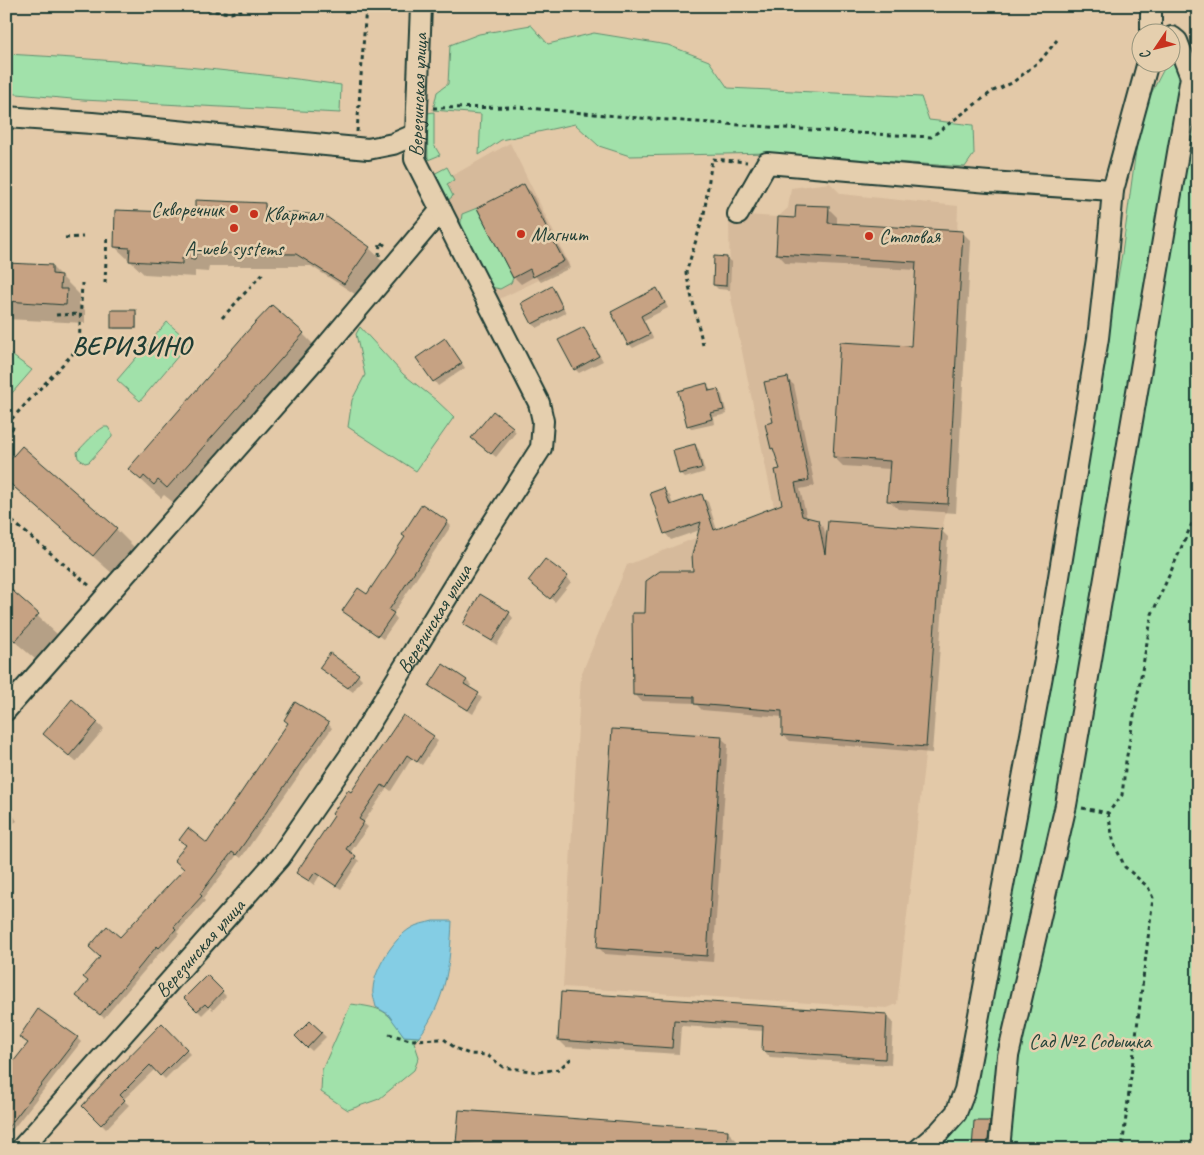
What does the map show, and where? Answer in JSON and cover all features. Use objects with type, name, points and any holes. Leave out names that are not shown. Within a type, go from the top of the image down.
[{"type":"street","name":"Верезинская улица","points":[[21,1149],[280,857],[349,756],[541,448],[543,421],[539,403],[414,159],[422,6]]},
{"type":"street","points":[[999,1149],[1008,1056],[1066,805],[1191,77],[1182,54]]},
{"type":"street","points":[[919,1149],[940,1131],[956,1113],[965,1090],[1049,638],[1098,338],[1112,190],[1145,72]]},
{"type":"street","points":[[6,117],[92,123],[368,149],[393,144],[416,134]]},
{"type":"street","points":[[738,214],[767,163],[989,182],[1112,190]]},
{"type":"street","points":[[6,710],[324,349],[441,210]]},
{"type":"path","points":[[175,6],[231,13],[256,6]]},
{"type":"path","points":[[355,148],[366,6]]},
{"type":"path","points":[[417,108],[517,107],[639,118],[857,133],[931,136],[993,91],[1012,83],[1041,60],[1057,40]]},
{"type":"path","points":[[703,345],[686,273],[704,214],[712,159],[767,163]]},
{"type":"path","points":[[105,283],[106,235]]},
{"type":"path","points":[[65,238],[83,237]]},
{"type":"path","points":[[380,242],[390,248]]},
{"type":"path","points":[[222,318],[264,272]]},
{"type":"path","points":[[6,425],[80,347],[82,283]]},
{"type":"path","points":[[56,315],[80,314]]},
{"type":"path","points":[[6,436],[8,431],[15,425]]},
{"type":"path","points":[[1122,1149],[1153,898],[1148,887],[1125,867],[1114,844],[1108,813],[1122,795],[1126,760],[1152,614],[1198,510]]},
{"type":"path","points":[[6,516],[104,598]]},
{"type":"path","points":[[1066,805],[1108,813]]},
{"type":"path","points":[[389,1034],[410,1040],[444,1039],[455,1048],[469,1054],[487,1055],[503,1067],[538,1072],[559,1069],[573,1057]]},
{"type":"shaded area","points":[[510,143],[570,265],[495,301],[436,185]]},
{"type":"shaded area","points":[[830,183],[841,194],[958,206],[948,504],[942,529],[926,747],[897,1004],[887,1008],[563,987],[581,675],[627,565],[774,507],[730,293],[729,214],[778,217],[788,208],[791,188]]},
{"type":"green space","points":[[531,25],[548,44],[594,33],[668,45],[709,61],[728,88],[921,97],[929,120],[973,125],[974,154],[965,167],[770,153],[630,156],[599,146],[575,124],[501,140],[479,155],[481,114],[433,110],[437,92],[448,84],[450,45],[479,34]]},
{"type":"green space","name":"Сад №2 Содышка","points":[[1198,53],[1198,1149],[930,1149],[961,1123],[977,1064],[1025,807],[1122,254],[1141,113],[1162,72],[1182,72],[1182,55]]},
{"type":"green space","points":[[6,54],[174,66],[258,74],[341,85],[340,113],[83,100],[6,93]]},
{"type":"green space","points":[[434,112],[434,145],[440,155],[428,160],[427,113]]},
{"type":"green space","points":[[447,167],[454,180],[447,184],[453,196],[446,202],[432,175]]},
{"type":"green space","points":[[477,208],[513,278],[511,283],[500,289],[491,287],[460,229],[462,214]]},
{"type":"green space","points":[[167,322],[190,342],[140,401],[117,380]]},
{"type":"green space","points":[[360,327],[403,374],[454,417],[416,471],[348,427],[352,400],[365,375],[356,334]]},
{"type":"green space","points":[[6,351],[32,370],[6,400]]},
{"type":"green space","points":[[104,427],[108,427],[112,437],[89,462],[85,463],[78,458],[77,452],[93,435]]},
{"type":"green space","points":[[351,1004],[383,1011],[393,1020],[404,1036],[419,1037],[414,1042],[419,1057],[414,1070],[379,1099],[348,1110],[321,1092],[322,1070]]},
{"type":"water","points":[[433,921],[452,921],[450,953],[445,982],[435,1010],[419,1037],[404,1036],[388,1014],[376,1007],[373,993],[374,981],[386,954],[398,939],[413,927]]},
{"type":"building","name":"Магнит","points":[[524,184],[564,261],[533,277],[530,269],[513,278],[477,208]]},
{"type":"building","points":[[195,200],[265,203],[265,211],[324,215],[370,247],[344,284],[296,254],[196,253],[195,259],[182,258],[182,264],[129,261],[130,248],[114,247],[115,210],[195,213]]},
{"type":"building","points":[[796,205],[829,206],[828,223],[963,231],[948,504],[887,501],[890,461],[833,457],[840,342],[911,346],[916,262],[776,254],[778,217],[795,218]]},
{"type":"building","points":[[714,256],[727,257],[726,286],[713,285]]},
{"type":"building","points":[[6,263],[52,265],[52,274],[61,275],[60,289],[67,289],[66,305],[6,301]]},
{"type":"building","points":[[552,286],[563,308],[532,324],[521,303]]},
{"type":"building","points":[[657,288],[665,303],[641,316],[650,334],[628,345],[611,312]]},
{"type":"building","points":[[272,305],[304,333],[167,488],[158,480],[154,485],[144,476],[141,480],[128,469]]},
{"type":"building","points":[[111,310],[136,310],[136,328],[111,328]]},
{"type":"building","points":[[584,327],[599,356],[574,370],[558,340]]},
{"type":"building","points":[[445,338],[462,363],[433,382],[416,358]]},
{"type":"building","points":[[788,377],[809,480],[795,483],[802,516],[818,520],[825,554],[828,521],[942,529],[926,747],[782,735],[782,711],[694,704],[694,697],[633,695],[632,613],[645,613],[646,581],[660,571],[693,571],[692,555],[701,522],[664,534],[650,493],[664,488],[670,505],[702,494],[714,530],[782,504],[775,470],[780,469],[773,448],[771,449],[765,424],[773,422],[764,382]]},
{"type":"building","points":[[707,383],[709,391],[718,389],[724,410],[710,413],[712,419],[687,426],[678,391]]},
{"type":"building","points":[[493,411],[513,427],[491,454],[471,438]]},
{"type":"building","points":[[695,444],[702,468],[679,474],[673,450]]},
{"type":"building","points":[[22,446],[117,528],[93,556],[6,480],[6,464]]},
{"type":"building","points":[[422,504],[448,521],[389,610],[394,613],[378,636],[342,611],[358,588],[367,594],[405,537],[402,535]]},
{"type":"building","points":[[545,559],[568,576],[550,599],[528,581]]},
{"type":"building","points":[[6,585],[39,614],[15,641],[6,633]]},
{"type":"building","points":[[480,594],[510,612],[492,641],[463,624]]},
{"type":"building","points":[[330,653],[359,674],[348,688],[319,668]]},
{"type":"building","points":[[443,664],[467,680],[464,684],[479,693],[468,710],[429,686]]},
{"type":"building","points":[[72,699],[98,722],[69,756],[43,734]]},
{"type":"building","points":[[295,702],[329,723],[236,855],[232,852],[200,894],[202,896],[174,927],[176,929],[159,948],[157,946],[100,1015],[76,996],[88,981],[83,977],[100,957],[89,947],[107,926],[120,937],[184,869],[174,860],[186,845],[179,840],[188,828],[207,843],[288,723],[284,720]]},
{"type":"building","points":[[403,715],[434,736],[417,762],[407,755],[386,788],[382,785],[359,819],[364,822],[346,849],[356,856],[336,886],[315,872],[309,881],[296,873],[334,816],[332,814],[348,790],[351,792]]},
{"type":"building","points":[[612,729],[722,736],[707,956],[597,948]]},
{"type":"building","points":[[207,975],[223,991],[208,1007],[205,1004],[197,1011],[184,998]]},
{"type":"building","points":[[561,992],[887,1014],[885,1059],[762,1051],[763,1026],[674,1020],[672,1048],[558,1040]]},
{"type":"building","points":[[38,1009],[78,1037],[6,1130],[6,1071],[28,1043],[19,1037]]},
{"type":"building","points":[[310,1021],[322,1032],[307,1048],[295,1036]]},
{"type":"building","points":[[162,1023],[187,1049],[160,1076],[150,1065],[120,1095],[125,1100],[101,1125],[82,1106]]},
{"type":"building","points":[[459,1110],[728,1130],[727,1149],[532,1149],[456,1143]]},
{"type":"building","points":[[974,1121],[990,1121],[987,1149],[972,1149]]},
{"type":"place","name":"Скворечник","points":[[234,209]]},
{"type":"place","name":"Квартал","points":[[254,214]]},
{"type":"place","name":"A-web systems","points":[[234,228]]},
{"type":"place","name":"Магнит","points":[[521,234]]},
{"type":"place","name":"Столовая","points":[[869,236]]},
{"type":"district","name":"ВЕРИЗИНО","points":[[132,345]]}]
